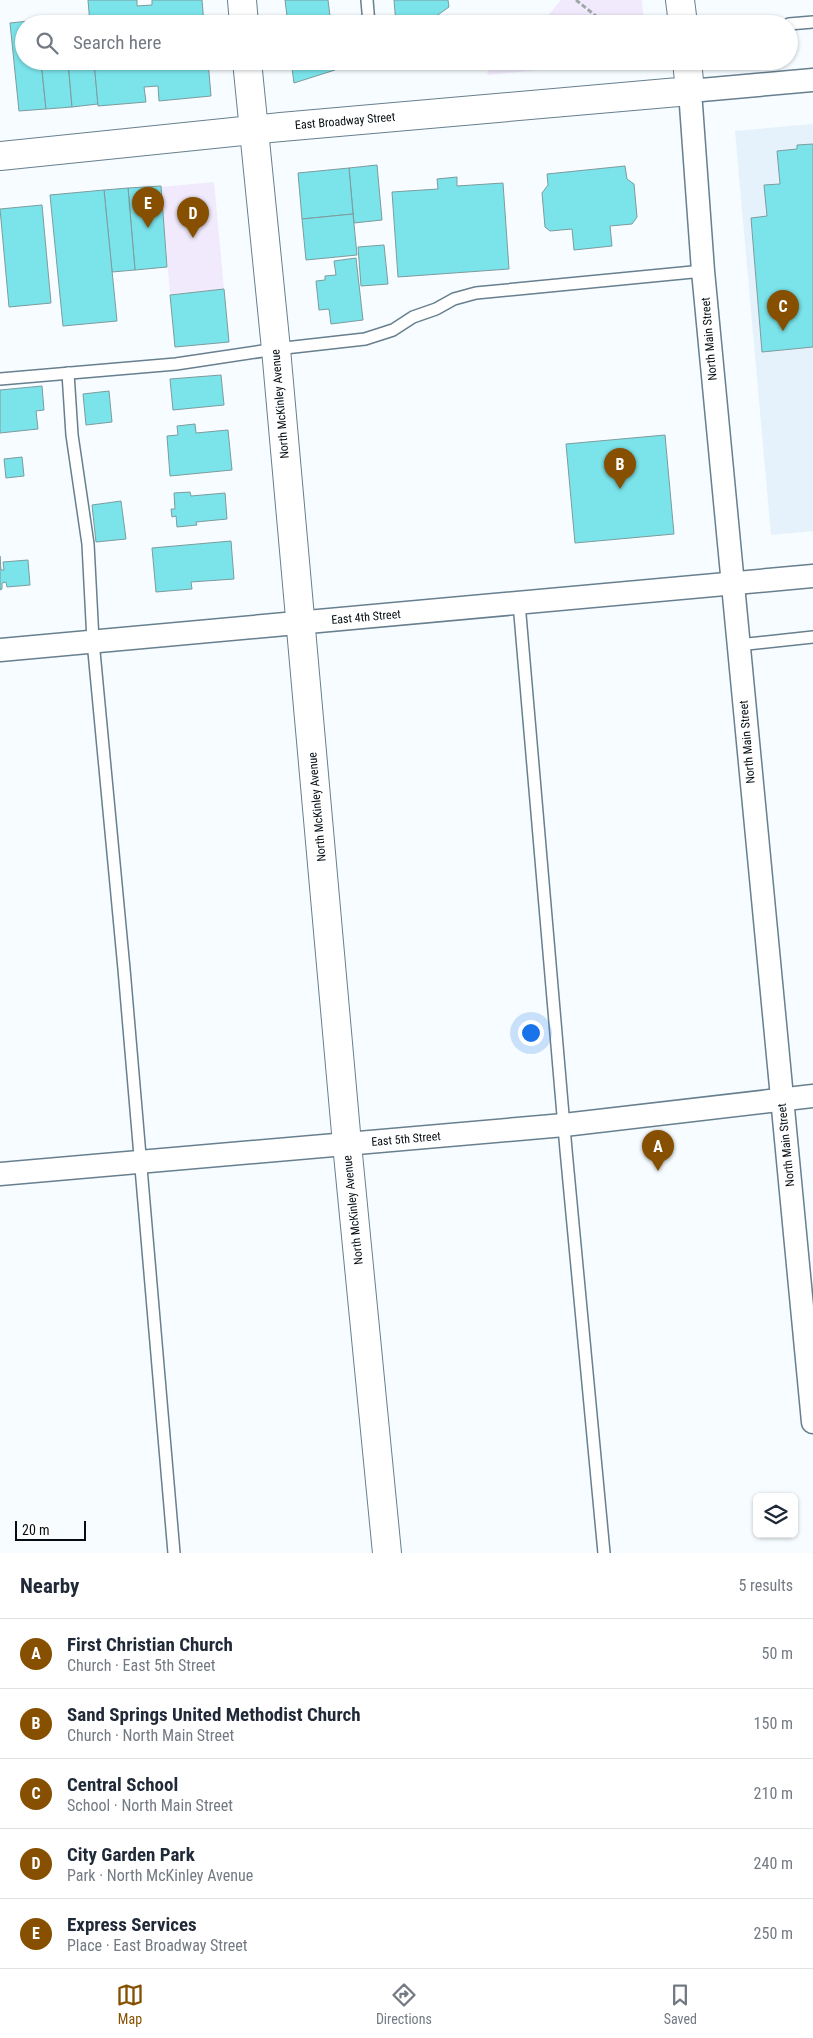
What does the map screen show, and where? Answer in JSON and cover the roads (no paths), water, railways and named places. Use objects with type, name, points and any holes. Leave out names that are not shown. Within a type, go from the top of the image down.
[{"type":"main road","points":[[242,0],[243,15]]},
{"type":"main road","points":[[680,0],[682,15]]},
{"type":"main road","name":"North McKinley Avenue","points":[[248,70],[276,350],[347,1144],[387,1553]]},
{"type":"main road","name":"North Main Street","points":[[688,70],[690,91]]},
{"type":"main road","name":"East Broadway Street","points":[[0,156],[254,130],[690,91]]},
{"type":"street","points":[[690,91],[813,80]]},
{"type":"street","name":"North Main Street","points":[[690,91],[703,272],[813,1422]]},
{"type":"street","name":"East 4th Street","points":[[0,650],[813,576]]},
{"type":"street","name":"East 5th Street","points":[[0,1174],[564,1125],[813,1096]]},
{"type":"lane","points":[[367,0],[368,15]]},
{"type":"lane","points":[[798,23],[813,22]]},
{"type":"lane","points":[[0,378],[176,364],[365,339],[393,330],[413,317],[436,309],[454,299],[476,292],[703,272]]},
{"type":"lane","points":[[68,373],[72,435],[88,544],[93,641],[174,1553]]},
{"type":"lane","points":[[519,603],[564,1125],[604,1553]]},
{"type":"lane","points":[[738,645],[813,637]]},
{"type":"place","name":"Express Services","points":[[148,228]]},
{"type":"place","name":"City Garden Park","points":[[193,238]]},
{"type":"place","name":"Central School","points":[[783,331]]},
{"type":"place","name":"Sand Springs United Methodist Church","points":[[620,489]]},
{"type":"place","name":"First Christian Church","points":[[658,1171]]}]
